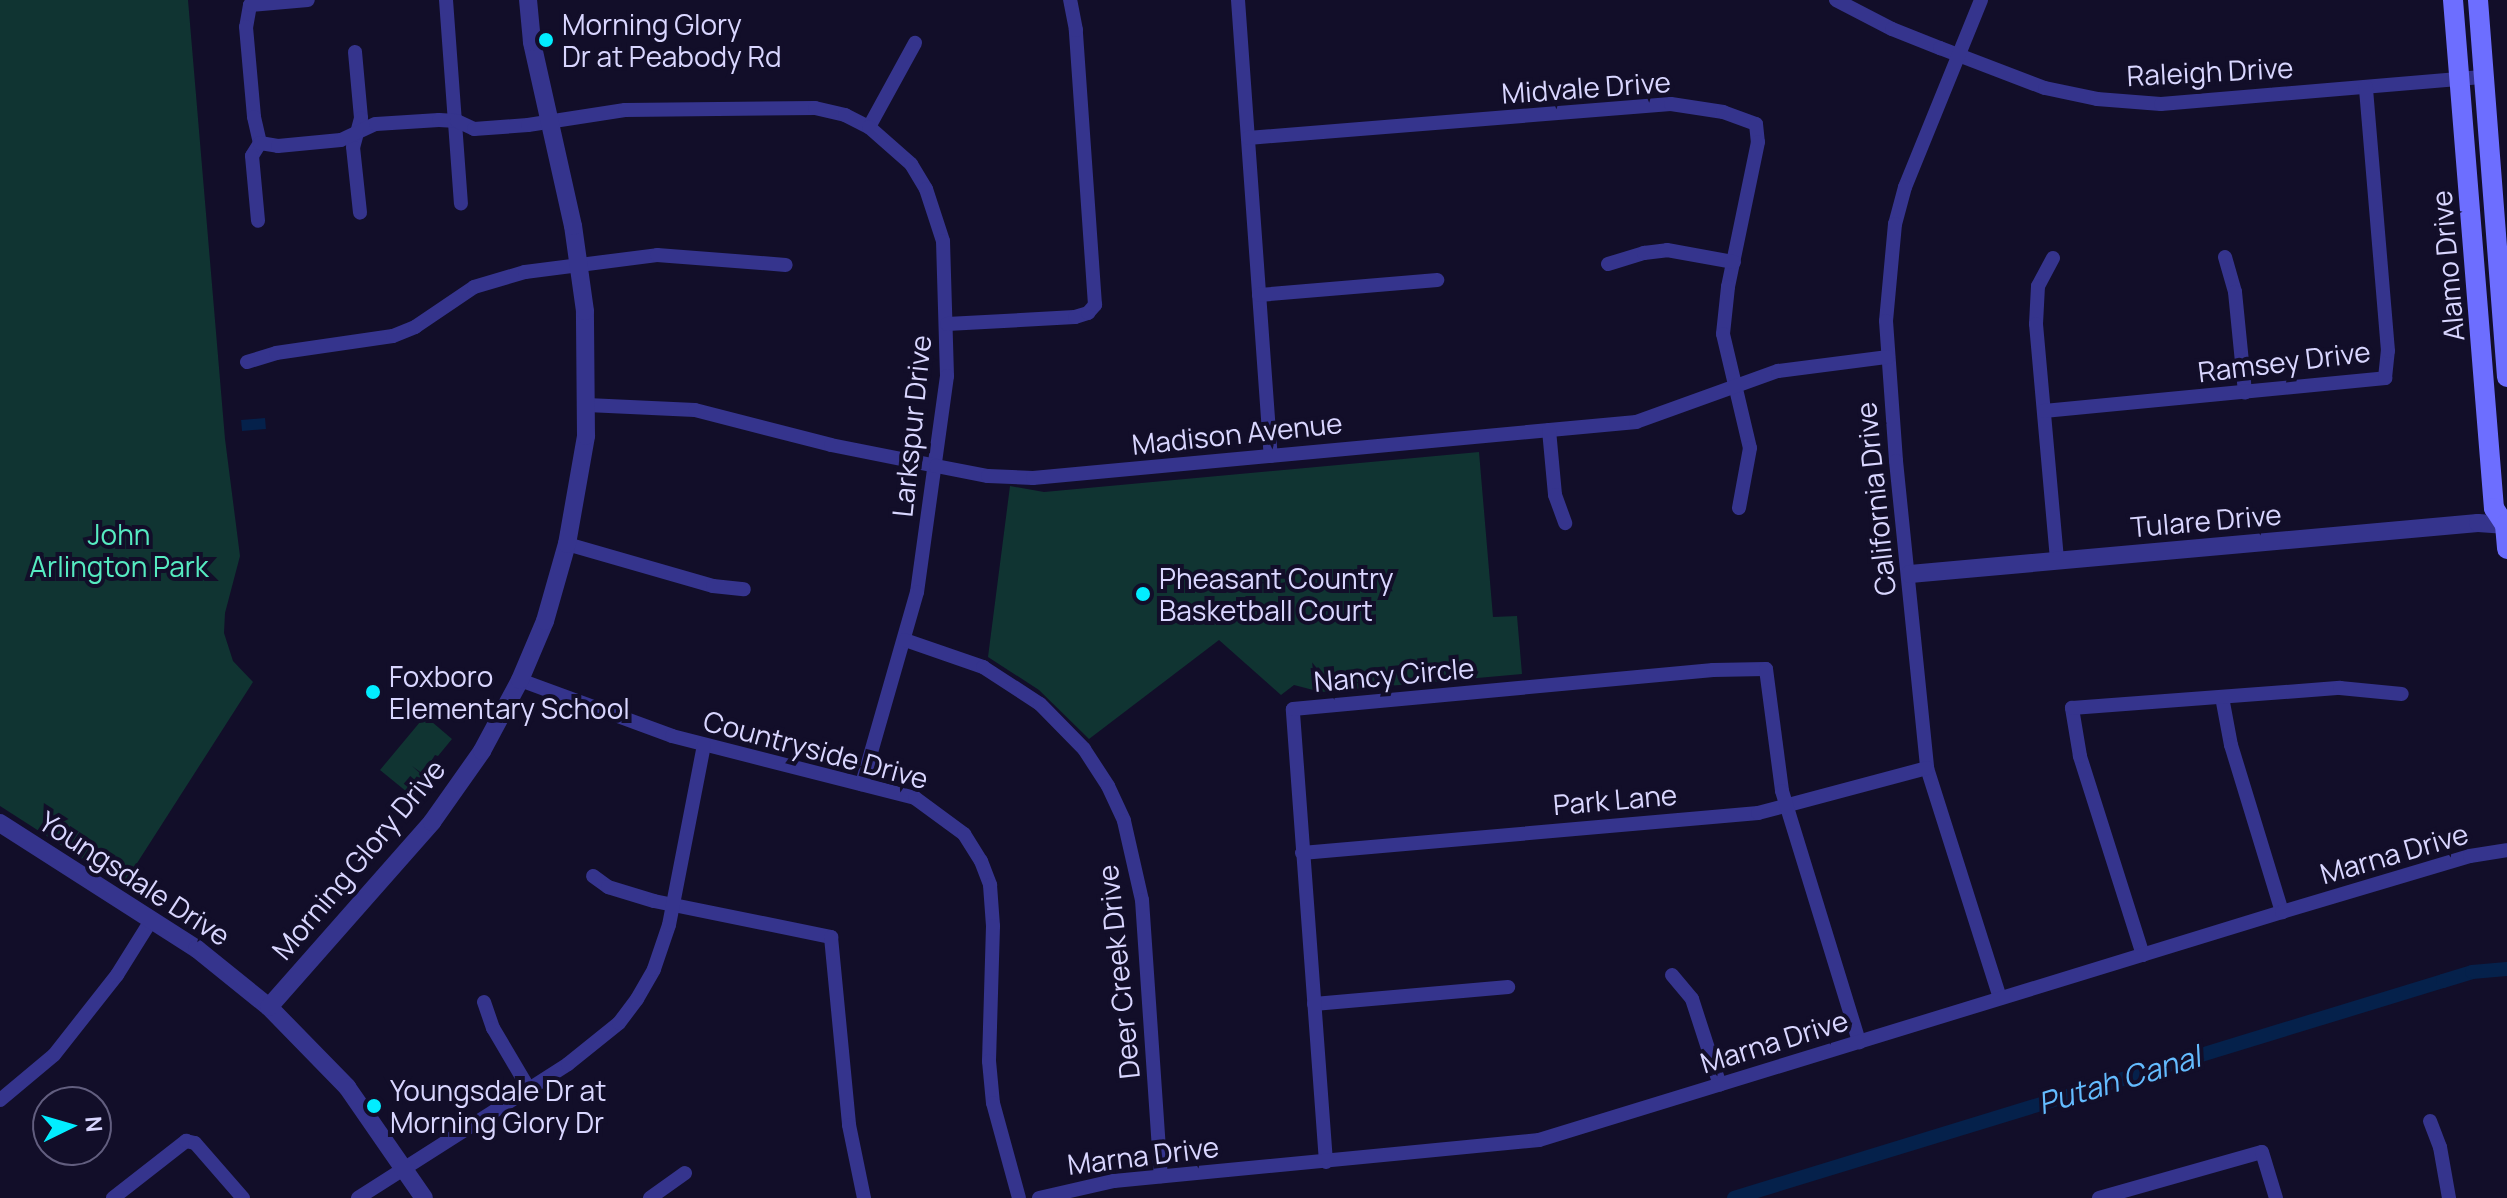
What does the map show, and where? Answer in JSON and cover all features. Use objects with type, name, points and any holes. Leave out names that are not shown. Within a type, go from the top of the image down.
[{"type":"main road","name":"Alamo Drive","points":[[2453,0],[2494,508],[2506,524],[2507,549]]},
{"type":"main road","name":"Alamo Drive","points":[[2478,0],[2507,377]]},
{"type":"street","points":[[258,221],[252,156],[260,143],[254,117],[246,27],[248,2],[308,0]]},
{"type":"street","points":[[446,0],[461,203]]},
{"type":"street","name":"Morning Glory Drive","points":[[269,1007],[445,805],[482,751],[520,680],[545,621],[567,544],[579,491],[587,405],[587,348],[579,263],[532,42],[528,0]]},
{"type":"street","points":[[947,324],[1075,317],[1088,313],[1095,305],[1076,30],[1070,0]]},
{"type":"street","points":[[1238,0],[1271,456]]},
{"type":"street","name":"Raleigh Drive","points":[[1836,0],[1892,29],[2045,88],[2097,99],[2139,103],[2485,77]]},
{"type":"street","name":"California Drive","points":[[1981,0],[1917,151],[1895,224],[1888,273],[1888,357],[1927,768],[2000,998]]},
{"type":"street","points":[[869,127],[915,43]]},
{"type":"street","points":[[355,52],[361,118],[353,147],[360,213]]},
{"type":"street","name":"Ramsey Drive","points":[[2044,411],[2385,378],[2388,351],[2366,87]]},
{"type":"street","name":"Midvale Drive","points":[[1248,138],[1671,104],[1723,112],[1756,124],[1758,142],[1723,334],[1750,448],[1739,508]]},
{"type":"street","name":"Larkspur Drive","points":[[260,143],[278,146],[341,140],[376,124],[457,121],[474,129],[625,110],[775,106],[815,108],[845,115],[869,127],[911,164],[926,189],[943,241],[947,376],[923,559],[905,640],[862,784]]},
{"type":"street","points":[[1608,264],[1667,250],[1734,262]]},
{"type":"street","points":[[247,362],[276,353],[393,336],[415,327],[474,287],[496,278],[579,263],[657,255],[786,265]]},
{"type":"street","points":[[2225,257],[2235,292],[2245,393]]},
{"type":"street","points":[[2053,258],[2038,286],[2036,324],[2057,561]]},
{"type":"street","points":[[1259,295],[1437,280]]},
{"type":"street","name":"Madison Avenue","points":[[587,405],[695,410],[831,445],[988,476],[1033,478],[1636,422],[1736,385],[1801,366],[1888,357]]},
{"type":"street","points":[[1549,430],[1555,495],[1565,523]]},
{"type":"street","name":"Tulare Drive","points":[[1910,574],[2478,523],[2506,524]]},
{"type":"street","points":[[567,544],[713,586],[744,589]]},
{"type":"street","name":"Deer Creek Drive","points":[[905,640],[983,667],[1040,704],[1084,749],[1108,786],[1124,821],[1142,900],[1161,1176]]},
{"type":"street","name":"Nancy Circle","points":[[1326,1162],[1293,709],[1551,688],[1713,670],[1766,669],[1777,761],[1787,807]]},
{"type":"street","name":"Countryside Drive","points":[[520,680],[582,706],[704,745],[915,798],[964,834],[981,861],[993,905],[989,1061],[993,1103],[1019,1198]]},
{"type":"street","points":[[2143,955],[2080,756],[2072,708],[2340,688],[2402,694]]},
{"type":"street","points":[[2222,697],[2231,745],[2282,912]]},
{"type":"street","points":[[358,1198],[568,1064],[619,1023],[654,969],[674,906],[704,745]]},
{"type":"street","name":"Park Lane","points":[[1302,853],[1758,813],[1927,768]]},
{"type":"street","points":[[1787,807],[1859,1042]]},
{"type":"street","name":"Youngsdale Drive","points":[[0,823],[152,919],[221,967],[269,1007],[347,1087],[424,1198]]},
{"type":"street","name":"Marna Drive","points":[[1039,1198],[1084,1186],[1161,1176],[1539,1140],[2282,912],[2470,856],[2507,850]]},
{"type":"street","points":[[593,876],[608,887],[674,906],[831,937],[849,1125],[864,1198]]},
{"type":"street","points":[[0,1100],[54,1055],[117,975],[152,919]]},
{"type":"street","points":[[1672,975],[1692,999],[1720,1085]]},
{"type":"street","points":[[1314,1004],[1508,987]]},
{"type":"street","points":[[484,1002],[493,1028],[529,1089]]},
{"type":"street","points":[[2430,1121],[2440,1147],[2449,1198]]},
{"type":"street","points":[[113,1198],[186,1141],[195,1143],[243,1198]]},
{"type":"street","points":[[2099,1198],[2262,1152],[2276,1198]]},
{"type":"street","points":[[650,1198],[685,1173]]},
{"type":"green space","name":"John Arlington Park","points":[[0,0],[188,0],[225,439],[240,556],[225,613],[224,633],[233,661],[253,682],[123,885],[0,806]]},
{"type":"green space","points":[[1479,452],[1493,617],[1517,616],[1522,674],[1321,692],[1294,685],[1281,695],[1219,640],[1089,739],[1039,690],[988,657],[1010,486],[1044,492]]},
{"type":"green space","points":[[425,716],[452,739],[438,756],[435,755],[423,774],[412,766],[422,775],[407,792],[380,770]]},
{"type":"water","points":[[265,418],[266,429],[242,431],[241,420]]},
{"type":"waterway","name":"Putah Canal","points":[[1734,1198],[2472,972],[2507,969]]},
{"type":"place","name":"Morning Glory Dr at Peabody Rd","points":[[546,40]]},
{"type":"place","name":"Pheasant Country Basketball Court","points":[[1143,594]]},
{"type":"place","name":"Foxboro Elementary School","points":[[373,692]]},
{"type":"place","name":"Youngsdale Dr at Morning Glory Dr","points":[[374,1106]]}]
